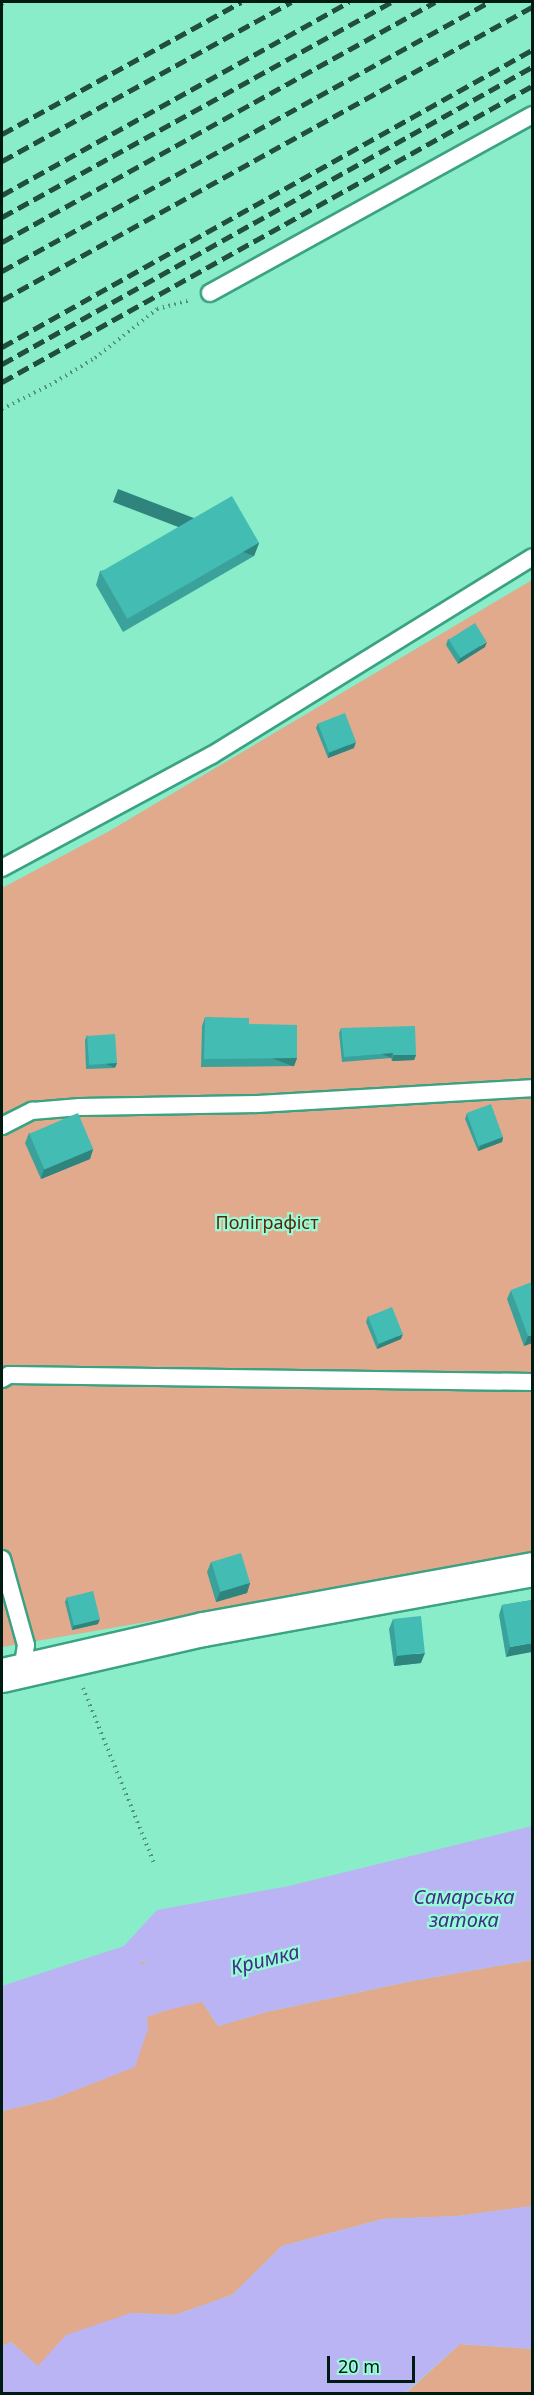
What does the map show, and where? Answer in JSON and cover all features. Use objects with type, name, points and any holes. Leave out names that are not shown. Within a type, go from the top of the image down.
[{"type":"street","points":[[11,1673],[203,1629],[532,1569]]},
{"type":"lane","points":[[210,293],[532,115]]},
{"type":"lane","points":[[2,868],[212,755],[532,557]]},
{"type":"lane","points":[[2,1126],[32,1111],[80,1107],[257,1104],[532,1088]]},
{"type":"lane","points":[[2,1379],[9,1375],[532,1382]]},
{"type":"lane","points":[[2,1559],[26,1645],[11,1673]]},
{"type":"path","points":[[2,4],[7,2]]},
{"type":"path","points":[[2,409],[50,385],[95,358],[157,309],[210,293]]},
{"type":"path","points":[[71,1659],[154,1863]]},
{"type":"green space","name":"Поліграфіст","points":[[532,580],[532,1555],[2,1647],[2,888],[111,830]]},
{"type":"green space","points":[[174,1959],[218,2026],[266,2012],[407,1982],[532,1960],[532,2206],[458,2216],[383,2219],[282,2246],[232,2295],[175,2315],[131,2313],[38,2367],[11,2342],[2,2346],[2,2111],[53,2099],[148,2029],[141,1962]]},
{"type":"green space","points":[[460,2344],[532,2349],[532,2393],[405,2394]]},
{"type":"water","name":"Самарська затока","points":[[532,1826],[532,1960],[407,1982],[266,2012],[218,2026],[174,1959],[141,1962],[148,2029],[135,2067],[53,2099],[2,2111],[2,1986],[124,1946],[157,1910],[289,1886]]},
{"type":"water","points":[[532,2206],[532,2349],[460,2344],[405,2393],[2,2393],[2,2346],[11,2342],[38,2366],[66,2335],[131,2313],[175,2315],[232,2295],[282,2246],[383,2219],[458,2216]]},
{"type":"building","points":[[232,496],[259,543],[127,619],[100,572]]},
{"type":"building","points":[[475,623],[487,642],[460,658],[449,639]]},
{"type":"building","points":[[345,713],[356,742],[329,752],[318,723]]},
{"type":"building","points":[[205,1017],[249,1018],[249,1024],[297,1025],[297,1058],[204,1059]]},
{"type":"building","points":[[415,1026],[416,1055],[393,1055],[393,1053],[344,1057],[341,1028]]},
{"type":"building","points":[[115,1034],[117,1063],[89,1065],[87,1036]]},
{"type":"building","points":[[491,1104],[503,1137],[479,1146],[467,1113]]},
{"type":"building","points":[[78,1113],[93,1149],[44,1170],[29,1134]]},
{"type":"building","points":[[532,1282],[532,1335],[528,1336],[511,1290]]},
{"type":"building","points":[[392,1307],[403,1334],[379,1344],[368,1317]]},
{"type":"building","points":[[241,1553],[250,1583],[220,1592],[211,1562]]},
{"type":"building","points":[[93,1591],[100,1619],[74,1626],[67,1598]]},
{"type":"building","points":[[532,1600],[532,1643],[510,1647],[502,1605]]},
{"type":"building","points":[[421,1616],[425,1653],[397,1656],[393,1619]]},
{"type":"waterway","name":"Кримка","points":[[2,2037],[161,1985],[258,1962]]},
{"type":"railway","points":[[2,134],[241,2]]},
{"type":"railway","points":[[2,161],[291,2]]},
{"type":"railway","points":[[2,195],[349,2]]},
{"type":"railway","points":[[2,217],[391,2]]},
{"type":"railway","points":[[2,242],[435,2]]},
{"type":"railway","points":[[2,271],[489,2]]},
{"type":"railway","points":[[2,300],[532,7]]},
{"type":"railway","points":[[2,347],[532,50]]},
{"type":"railway","points":[[2,364],[532,67]]},
{"type":"railway","points":[[2,382],[532,86]]}]
